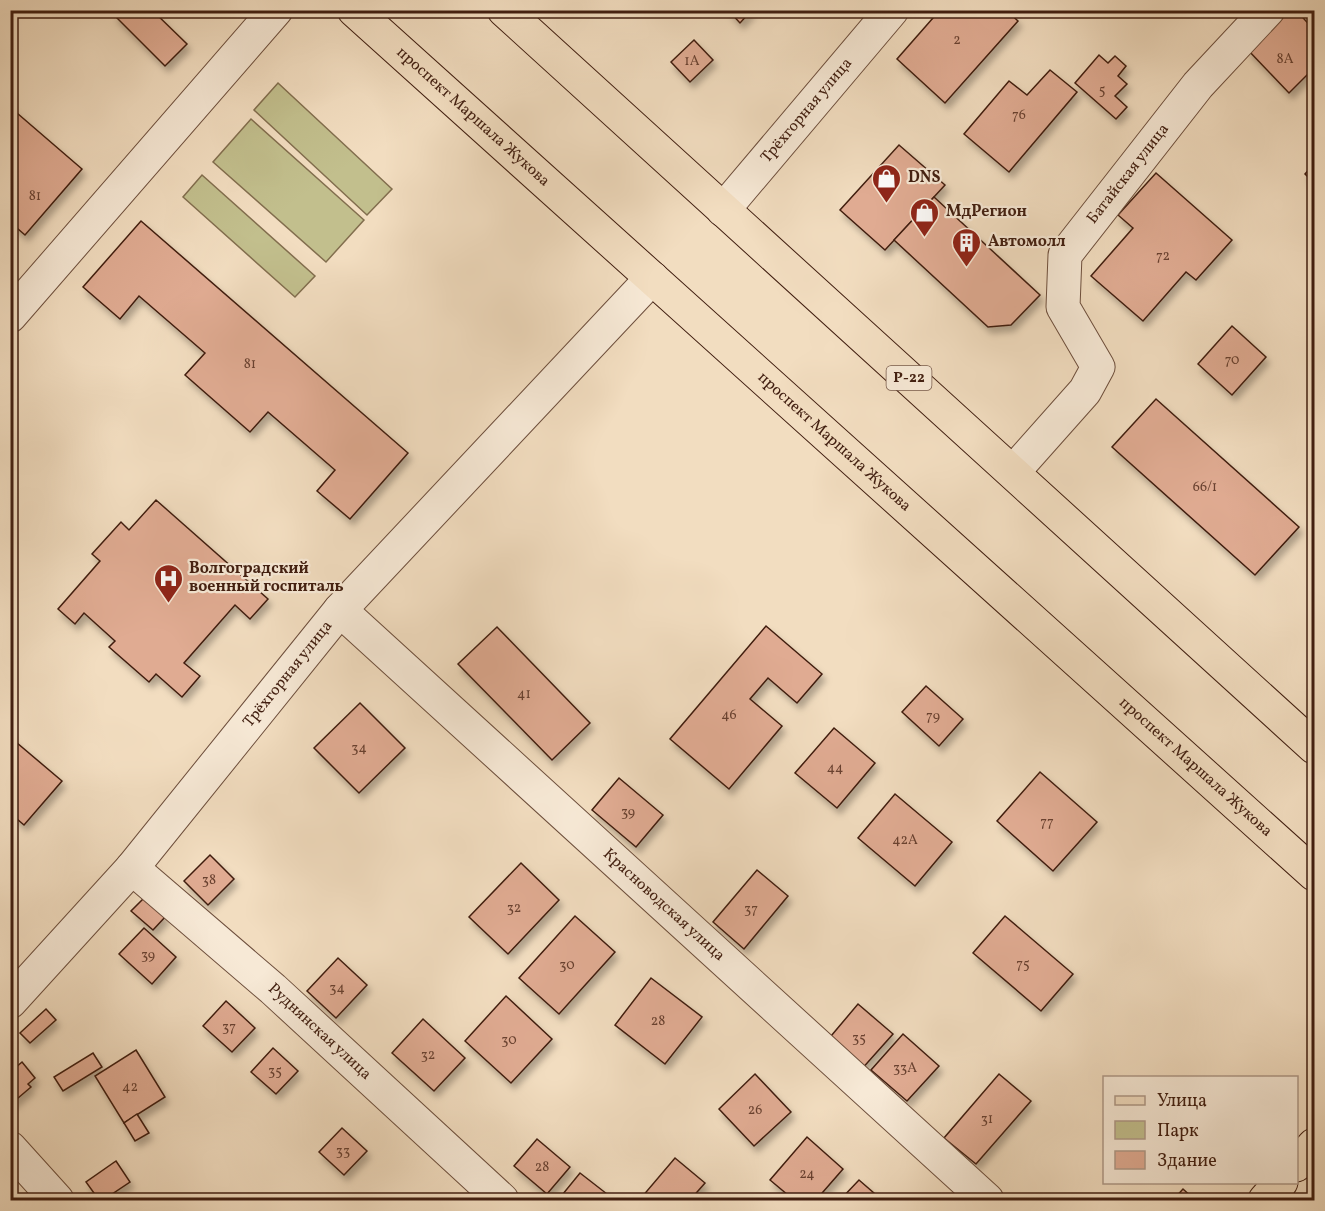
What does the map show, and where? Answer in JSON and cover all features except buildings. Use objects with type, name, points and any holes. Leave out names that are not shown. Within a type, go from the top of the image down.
[{"type":"main road","name":"проспект Маршала Жукова","points":[[354,10],[1314,874]]},
{"type":"main road","name":"Р-22","points":[[504,10],[1314,747]]},
{"type":"main road","points":[[1298,1163],[1314,1145]]},
{"type":"main road","points":[[1265,1200],[1279,1184]]},
{"type":"street","points":[[10,316],[276,10]]},
{"type":"street","name":"Трёхгорная улица","points":[[723,210],[892,10]]},
{"type":"street","name":"Батайская улица","points":[[1013,472],[1085,391],[1098,367],[1063,307],[1065,255],[1198,85],[1268,10]]},
{"type":"street","name":"Трёхгорная улица","points":[[10,1002],[132,868],[340,610],[652,278]]},
{"type":"street","name":"Красноводская улица","points":[[340,610],[987,1200]]},
{"type":"street","name":"Руднянская улица","points":[[132,868],[273,989],[502,1200]]},
{"type":"street","points":[[10,1148],[57,1200]]},
{"type":"green space","points":[[278,83],[392,189],[367,215],[254,110]]},
{"type":"green space","points":[[251,119],[364,220],[326,262],[213,162]]},
{"type":"green space","points":[[202,175],[315,276],[295,297],[183,197]]},
{"type":"place","name":"DNS","points":[[887,204]]},
{"type":"place","name":"МдРегион","points":[[925,238]]},
{"type":"place","name":"Автомолл","points":[[967,268]]},
{"type":"place","name":"Волгоградский военный госпиталь","points":[[168,604]]}]
